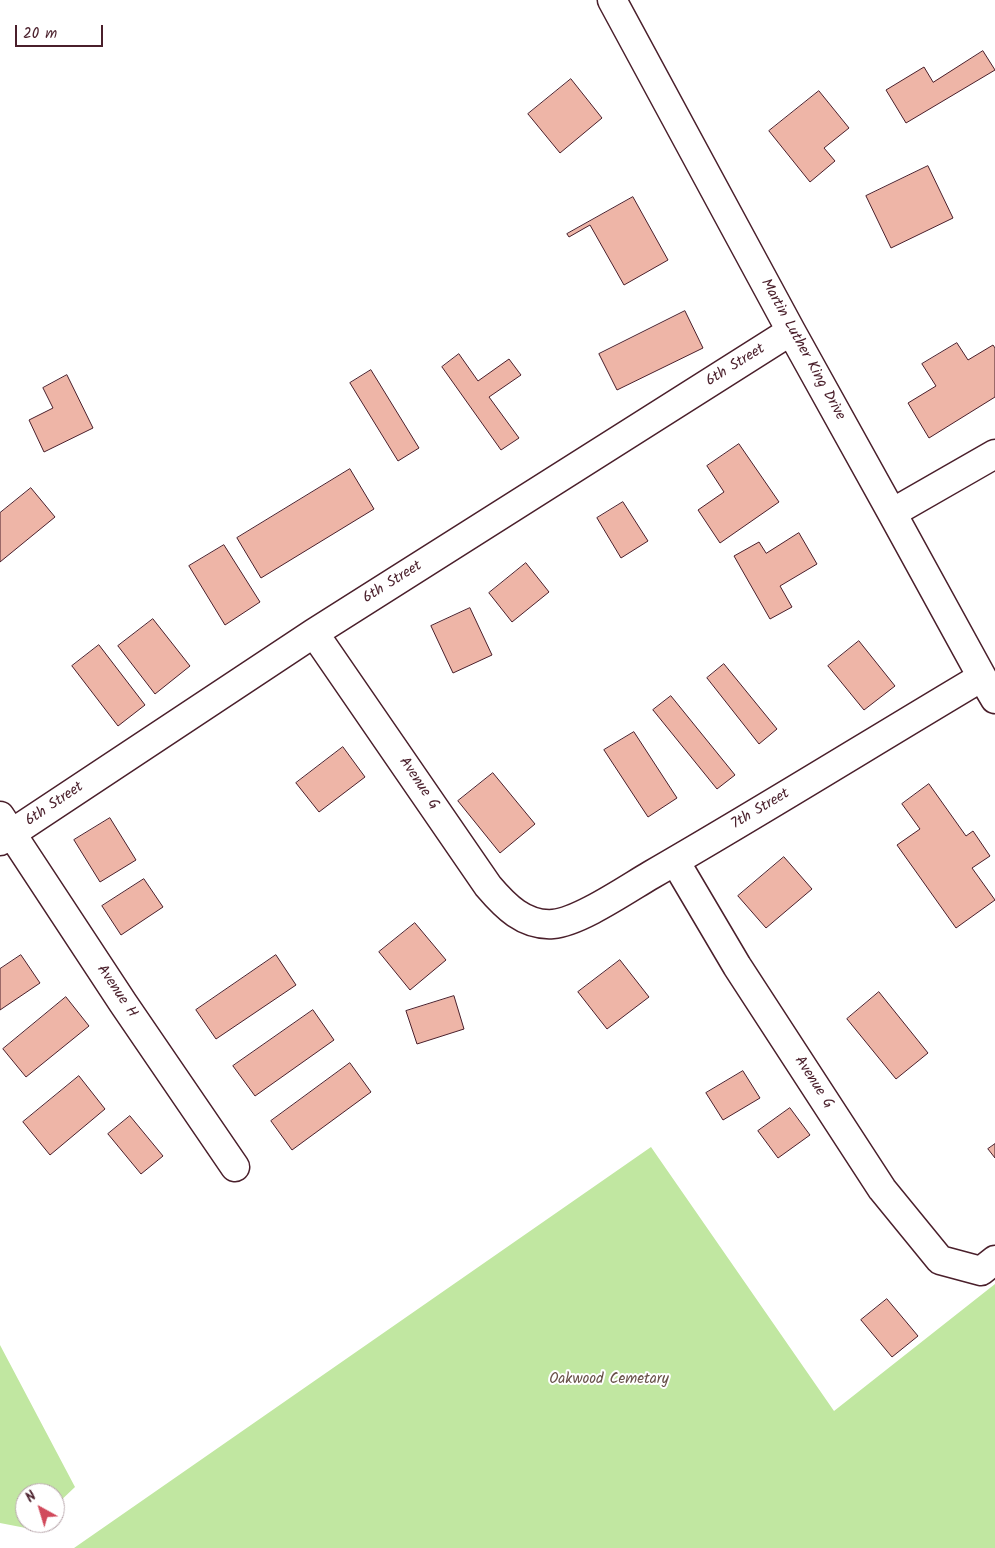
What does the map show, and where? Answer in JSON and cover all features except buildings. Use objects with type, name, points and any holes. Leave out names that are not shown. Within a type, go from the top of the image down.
[{"type":"street","name":"Martin Luther King Drive","points":[[612,0],[791,331],[988,688]]},
{"type":"street","name":"6th Street","points":[[4,830],[791,331]]},
{"type":"street","points":[[892,513],[995,454]]},
{"type":"street","name":"Avenue G","points":[[314,633],[488,886],[506,907],[534,922]]},
{"type":"street","name":"7th Street","points":[[534,922],[554,924],[578,917],[675,861],[988,688]]},
{"type":"street","name":"Avenue H","points":[[4,830],[235,1167]]},
{"type":"street","name":"Avenue G","points":[[675,861],[737,966],[882,1189],[940,1260],[988,1265]]},
{"type":"green space","name":"Oakwood Cemetary","points":[[651,1147],[834,1411],[995,1284],[995,1548],[74,1548]]},
{"type":"green space","points":[[0,1345],[75,1487],[65,1496],[65,1483],[15,1483],[15,1526],[0,1523]]}]
